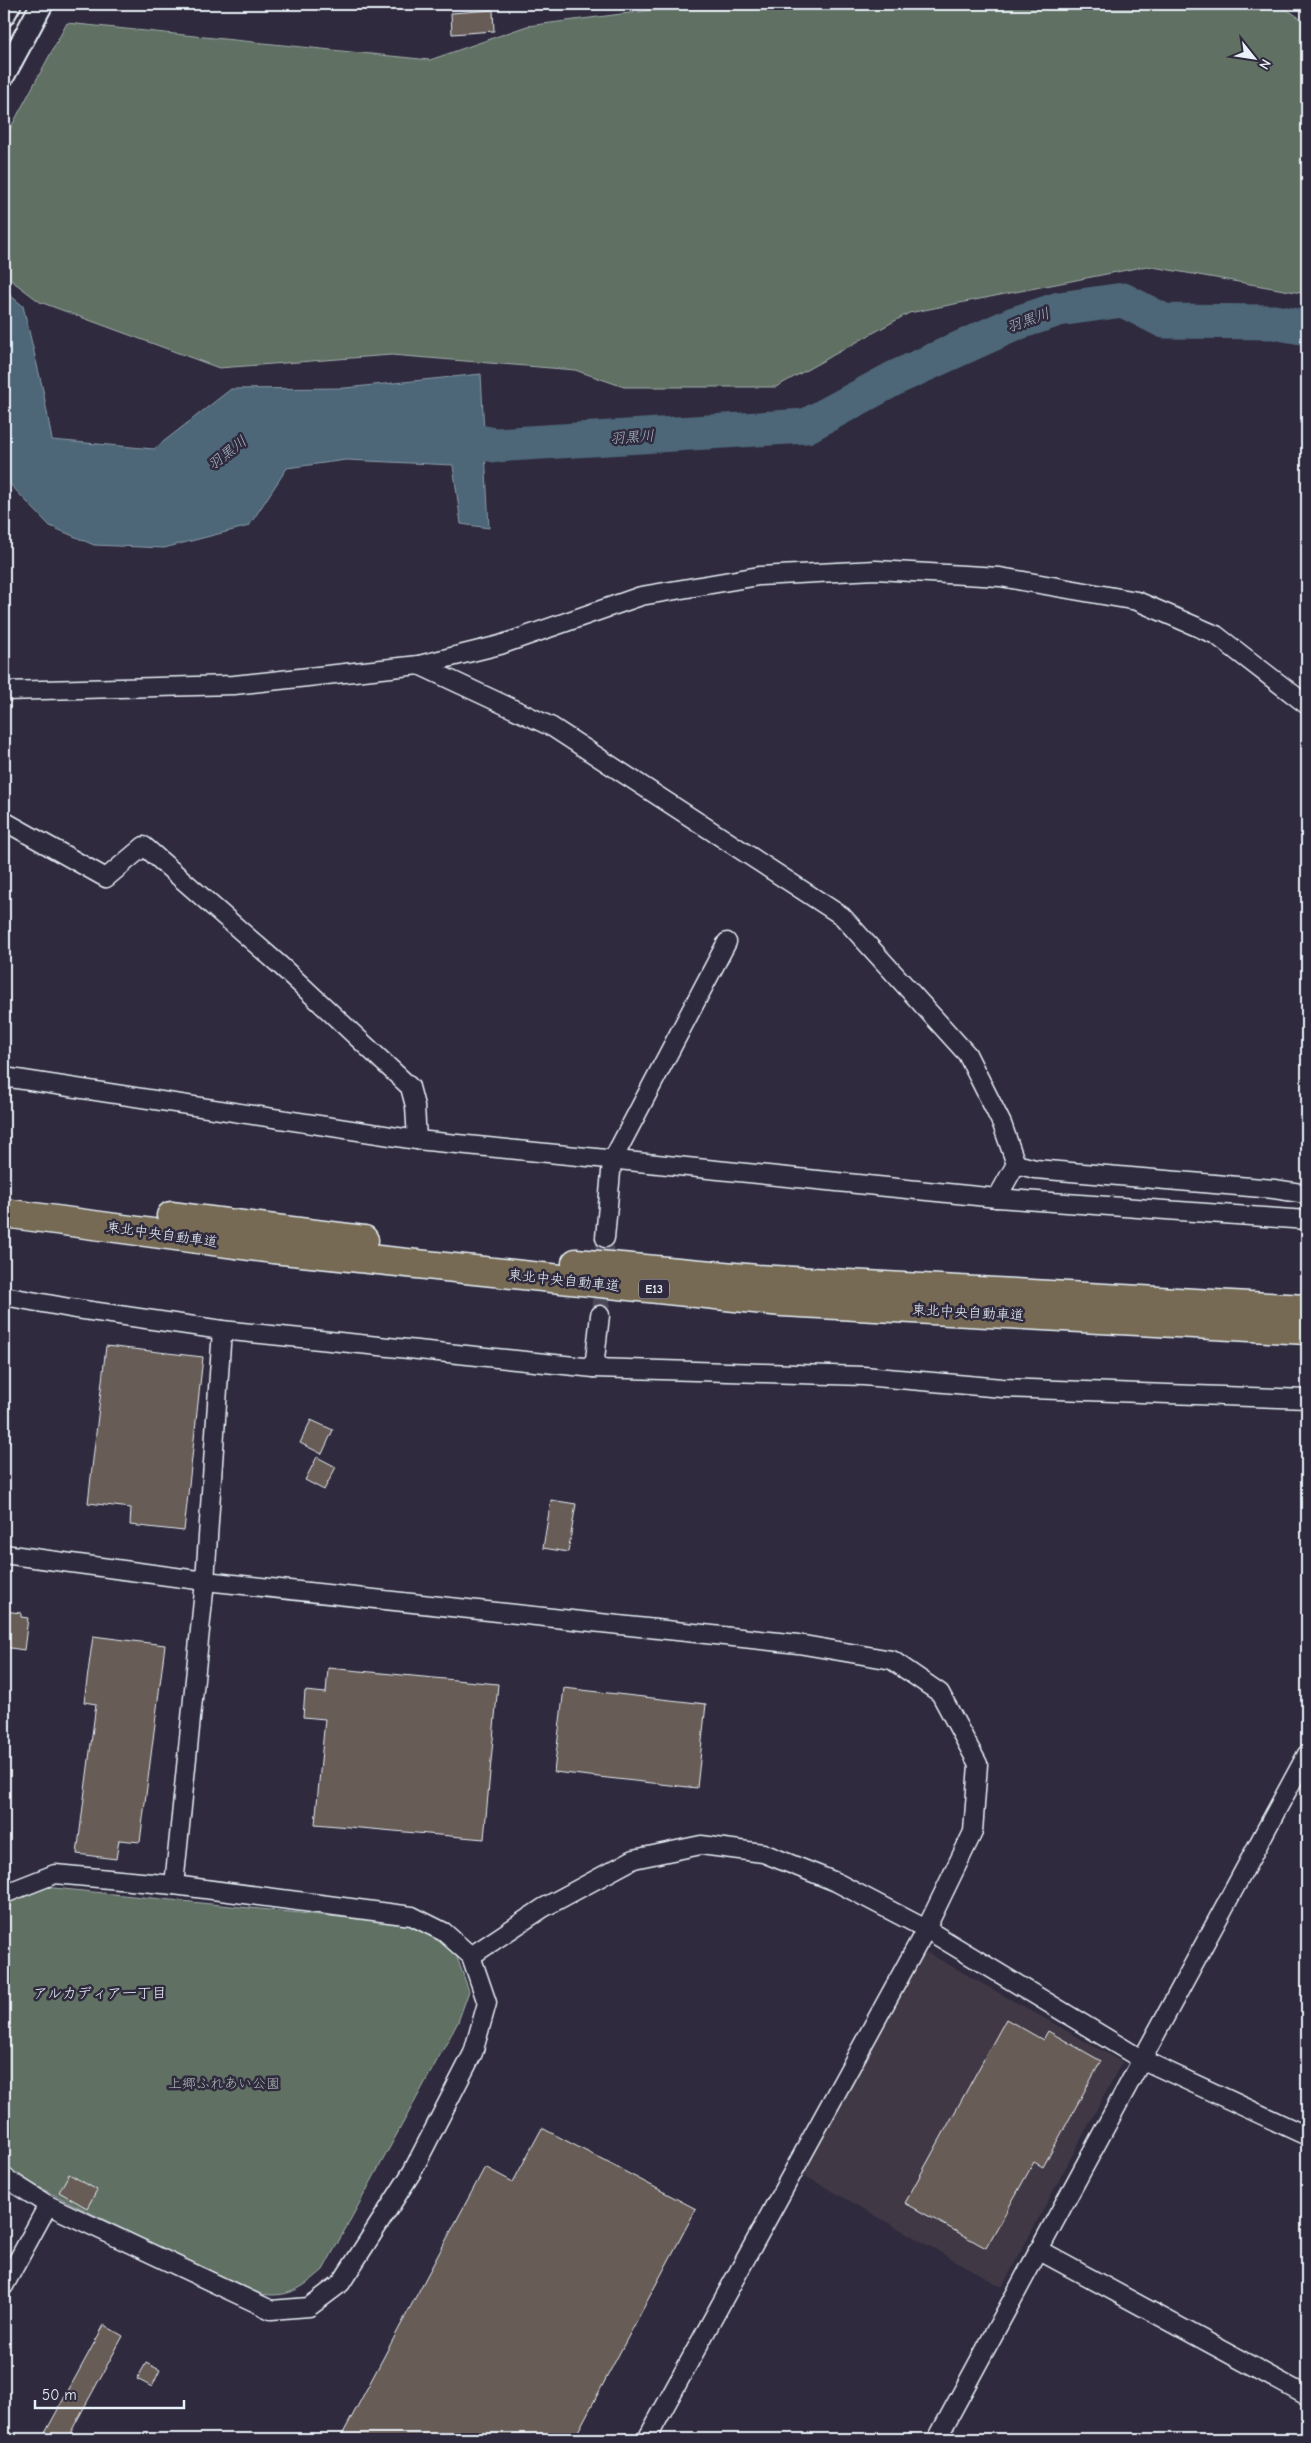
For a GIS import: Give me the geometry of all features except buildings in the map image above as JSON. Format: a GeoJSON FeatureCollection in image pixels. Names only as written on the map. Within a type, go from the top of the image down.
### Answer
{"type":"FeatureCollection","features":[{"type":"Feature","properties":{"kind":"highway","name":"東北中央自動車道"},"geometry":{"type":"LineString","coordinates":[[4,1194],[487,1254],[758,1279],[1307,1309]]}},
{"type":"Feature","properties":{"kind":"highway","name":"東北中央自動車道"},"geometry":{"type":"LineString","coordinates":[[4,1213],[273,1249],[782,1302],[1307,1330]]}},
{"type":"Feature","properties":{"kind":"street"},"geometry":{"type":"LineString","coordinates":[[4,75],[42,5]]}},
{"type":"Feature","properties":{"kind":"street"},"geometry":{"type":"LineString","coordinates":[[4,692],[234,685],[419,665],[500,645],[641,596],[759,576],[876,570],[1000,577],[1137,601],[1216,634],[1307,705]]}},
{"type":"Feature","properties":{"kind":"street"},"geometry":{"type":"LineString","coordinates":[[419,665],[552,727],[765,863],[842,916],[968,1054],[1002,1124],[1016,1164],[997,1198]]}},
{"type":"Feature","properties":{"kind":"street"},"geometry":{"type":"LineString","coordinates":[[4,821],[106,878],[144,846],[400,1076],[410,1087],[415,1106],[417,1140]]}},
{"type":"Feature","properties":{"kind":"street"},"geometry":{"type":"LineString","coordinates":[[605,1238],[612,1161],[727,942]]}},
{"type":"Feature","properties":{"kind":"street"},"geometry":{"type":"LineString","coordinates":[[4,1077],[417,1140],[997,1198],[1307,1220]]}},
{"type":"Feature","properties":{"kind":"street"},"geometry":{"type":"LineString","coordinates":[[1016,1164],[1034,1169],[1264,1188],[1307,1194]]}},
{"type":"Feature","properties":{"kind":"street"},"geometry":{"type":"LineString","coordinates":[[4,1296],[70,1308],[222,1330],[594,1368],[864,1376],[1002,1388],[1307,1399]]}},
{"type":"Feature","properties":{"kind":"street"},"geometry":{"type":"LineString","coordinates":[[594,1368],[600,1315]]}},
{"type":"Feature","properties":{"kind":"street"},"geometry":{"type":"LineString","coordinates":[[174,1885],[205,1580],[222,1330]]}},
{"type":"Feature","properties":{"kind":"street"},"geometry":{"type":"LineString","coordinates":[[4,1554],[205,1580],[798,1644],[892,1660],[940,1693],[978,1764],[973,1832],[926,1929],[647,2439]]}},
{"type":"Feature","properties":{"kind":"street"},"geometry":{"type":"LineString","coordinates":[[937,2439],[1307,1754]]}},
{"type":"Feature","properties":{"kind":"street"},"geometry":{"type":"LineString","coordinates":[[471,1956],[543,1908],[634,1859],[701,1845],[763,1853],[836,1882],[926,1929],[1141,2059],[1307,2136]]}},
{"type":"Feature","properties":{"kind":"street"},"geometry":{"type":"LineString","coordinates":[[4,1894],[55,1874],[174,1885],[412,1916],[444,1932],[471,1956],[487,2003],[473,2053],[412,2172],[341,2283],[309,2307],[271,2310],[48,2205],[4,2177]]}},
{"type":"Feature","properties":{"kind":"street"},"geometry":{"type":"LineString","coordinates":[[4,2286],[48,2205]]}},
{"type":"Feature","properties":{"kind":"street"},"geometry":{"type":"LineString","coordinates":[[1038,2250],[1307,2396]]}},
{"type":"Feature","properties":{"kind":"shaded area"},"geometry":{"type":"Polygon","coordinates":[[[928,1953],[1122,2062],[1002,2287],[800,2173],[918,1956],[928,1953]]]}},
{"type":"Feature","properties":{"kind":"green space"},"geometry":{"type":"Polygon","coordinates":[[[700,4],[1279,4],[1307,23],[1307,294],[1147,266],[909,313],[776,387],[624,387],[575,370],[391,355],[219,368],[40,302],[4,275],[4,140],[67,23],[430,60],[527,26],[700,4]]]}},
{"type":"Feature","properties":{"kind":"green space","name":"上郷ふれあい公園"},"geometry":{"type":"Polygon","coordinates":[[[44,1887],[407,1924],[435,1936],[457,1957],[469,1991],[458,2022],[323,2270],[306,2284],[298,2289],[281,2294],[272,2295],[250,2292],[4,2170],[4,1890],[44,1887]]]}},
{"type":"Feature","properties":{"kind":"water"},"geometry":{"type":"Polygon","coordinates":[[[4,290],[23,306],[43,390],[52,440],[154,449],[231,389],[345,388],[481,374],[489,528],[461,524],[453,465],[346,460],[287,468],[249,526],[164,548],[94,545],[50,526],[4,478],[4,290]]]}},
{"type":"Feature","properties":{"kind":"waterway","name":"羽黒川"},"geometry":{"type":"LineString","coordinates":[[442,421],[468,440],[495,445],[806,426],[895,378],[1014,324],[1059,309],[1123,300],[1164,321],[1274,322],[1307,328]]}},
{"type":"Feature","properties":{"kind":"tunnel"},"geometry":{"type":"LineString","coordinates":[[600,1315],[605,1238]]}},
{"type":"Feature","properties":{"kind":"district","name":"アルカディア一丁目"},"geometry":{"type":"Point","coordinates":[100,1993]}}]}
